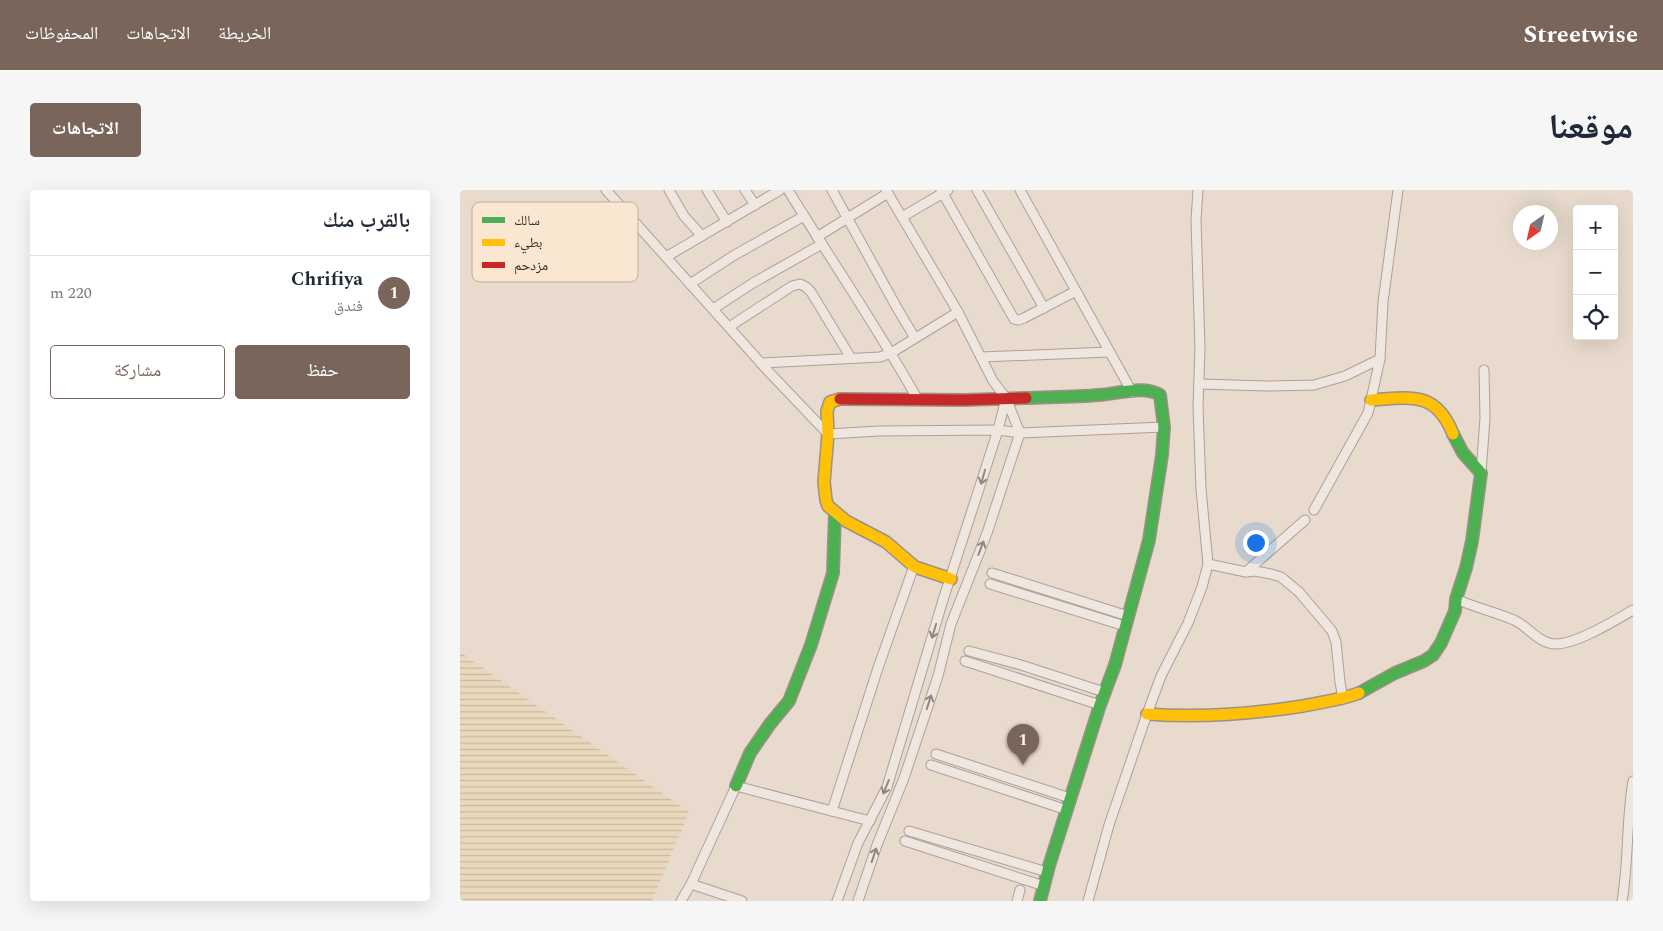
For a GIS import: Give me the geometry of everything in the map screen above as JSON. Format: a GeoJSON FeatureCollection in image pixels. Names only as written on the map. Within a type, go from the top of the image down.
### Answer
{"type":"FeatureCollection","features":[{"type":"Feature","properties":{"kind":"street"},"geometry":{"type":"LineString","coordinates":[[606,190],[617,202]]}},
{"type":"Feature","properties":{"kind":"street"},"geometry":{"type":"LineString","coordinates":[[669,190],[684,216],[702,236]]}},
{"type":"Feature","properties":{"kind":"street"},"geometry":{"type":"LineString","coordinates":[[707,190],[727,222]]}},
{"type":"Feature","properties":{"kind":"street"},"geometry":{"type":"LineString","coordinates":[[746,190],[755,205]]}},
{"type":"Feature","properties":{"kind":"street"},"geometry":{"type":"LineString","coordinates":[[666,257],[780,190]]}},
{"type":"Feature","properties":{"kind":"street"},"geometry":{"type":"LineString","coordinates":[[788,190],[891,353],[918,400]]}},
{"type":"Feature","properties":{"kind":"street"},"geometry":{"type":"LineString","coordinates":[[832,190],[915,338]]}},
{"type":"Feature","properties":{"kind":"street"},"geometry":{"type":"LineString","coordinates":[[977,190],[1044,308]]}},
{"type":"Feature","properties":{"kind":"street"},"geometry":{"type":"LineString","coordinates":[[1020,190],[1132,392]]}},
{"type":"Feature","properties":{"kind":"street"},"geometry":{"type":"LineString","coordinates":[[1088,901],[1108,824],[1147,714],[1162,676],[1188,623],[1202,587],[1208,564],[1201,489],[1198,407],[1196,220],[1198,190]]}},
{"type":"Feature","properties":{"kind":"street"},"geometry":{"type":"LineString","coordinates":[[1314,510],[1339,463],[1364,423],[1371,400],[1380,359],[1383,302],[1398,190]]}},
{"type":"Feature","properties":{"kind":"street"},"geometry":{"type":"LineString","coordinates":[[902,217],[944,191],[1014,319],[1020,320],[1076,291]]}},
{"type":"Feature","properties":{"kind":"street"},"geometry":{"type":"LineString","coordinates":[[713,309],[819,241],[848,218],[887,192],[958,312],[993,381],[1006,398],[1020,432],[987,533],[952,624],[938,676],[904,778],[877,845],[858,901]]}},
{"type":"Feature","properties":{"kind":"street"},"geometry":{"type":"LineString","coordinates":[[690,284],[734,256],[804,216]]}},
{"type":"Feature","properties":{"kind":"street"},"geometry":{"type":"LineString","coordinates":[[638,226],[761,363],[828,434]]}},
{"type":"Feature","properties":{"kind":"street"},"geometry":{"type":"LineString","coordinates":[[729,327],[792,286],[800,284],[811,292],[851,358]]}},
{"type":"Feature","properties":{"kind":"street"},"geometry":{"type":"LineString","coordinates":[[761,363],[880,357],[891,353],[958,312]]}},
{"type":"Feature","properties":{"kind":"street"},"geometry":{"type":"LineString","coordinates":[[981,357],[1109,352]]}},
{"type":"Feature","properties":{"kind":"street"},"geometry":{"type":"LineString","coordinates":[[1199,384],[1314,385],[1345,376],[1380,359]]}},
{"type":"Feature","properties":{"kind":"street"},"geometry":{"type":"LineString","coordinates":[[1147,714],[1206,716],[1276,710],[1343,699],[1360,693],[1395,673],[1424,661],[1433,655],[1441,643],[1452,617],[1472,541],[1481,473],[1485,418],[1484,370]]}},
{"type":"Feature","properties":{"kind":"street"},"geometry":{"type":"LineString","coordinates":[[951,579],[914,566],[884,542],[828,507],[825,470],[828,434],[827,415],[829,403],[832,400],[846,398],[964,400],[1132,392],[1154,392],[1160,395],[1164,428],[1162,455],[1149,540],[1115,665],[1104,692],[1066,810],[1040,901]]}},
{"type":"Feature","properties":{"kind":"street"},"geometry":{"type":"LineString","coordinates":[[837,901],[858,843],[887,787],[998,430],[1006,398]]}},
{"type":"Feature","properties":{"kind":"street"},"geometry":{"type":"LineString","coordinates":[[1371,400],[1422,400],[1432,404],[1446,419],[1460,447],[1481,473]]}},
{"type":"Feature","properties":{"kind":"street"},"geometry":{"type":"LineString","coordinates":[[828,434],[879,431],[998,430],[1020,432],[1164,428]]}},
{"type":"Feature","properties":{"kind":"street"},"geometry":{"type":"LineString","coordinates":[[681,901],[691,884],[750,753],[789,700],[811,645],[833,573],[835,513]]}},
{"type":"Feature","properties":{"kind":"street"},"geometry":{"type":"LineString","coordinates":[[1246,572],[1305,520]]}},
{"type":"Feature","properties":{"kind":"street"},"geometry":{"type":"LineString","coordinates":[[1208,564],[1281,577],[1303,596],[1332,631],[1336,642],[1343,699]]}},
{"type":"Feature","properties":{"kind":"street"},"geometry":{"type":"LineString","coordinates":[[832,811],[878,668],[914,566]]}},
{"type":"Feature","properties":{"kind":"street"},"geometry":{"type":"LineString","coordinates":[[992,574],[1053,591],[1127,621]]}},
{"type":"Feature","properties":{"kind":"street"},"geometry":{"type":"LineString","coordinates":[[990,584],[1050,602],[1127,621]]}},
{"type":"Feature","properties":{"kind":"street"},"geometry":{"type":"LineString","coordinates":[[1050,602],[1053,591]]}},
{"type":"Feature","properties":{"kind":"street"},"geometry":{"type":"LineString","coordinates":[[1456,599],[1513,620],[1523,625],[1542,640],[1550,644],[1559,645],[1587,635],[1633,610]]}},
{"type":"Feature","properties":{"kind":"street"},"geometry":{"type":"LineString","coordinates":[[969,651],[1021,665],[1104,692]]}},
{"type":"Feature","properties":{"kind":"street"},"geometry":{"type":"LineString","coordinates":[[965,661],[1100,705]]}},
{"type":"Feature","properties":{"kind":"street"},"geometry":{"type":"LineString","coordinates":[[1018,678],[1021,665]]}},
{"type":"Feature","properties":{"kind":"street"},"geometry":{"type":"LineString","coordinates":[[936,754],[1070,798]]}},
{"type":"Feature","properties":{"kind":"street"},"geometry":{"type":"LineString","coordinates":[[931,765],[1066,810]]}},
{"type":"Feature","properties":{"kind":"street"},"geometry":{"type":"LineString","coordinates":[[988,785],[992,772]]}},
{"type":"Feature","properties":{"kind":"street"},"geometry":{"type":"LineString","coordinates":[[1622,901],[1633,781]]}},
{"type":"Feature","properties":{"kind":"street"},"geometry":{"type":"LineString","coordinates":[[736,786],[870,821]]}},
{"type":"Feature","properties":{"kind":"street"},"geometry":{"type":"LineString","coordinates":[[909,831],[1047,872]]}},
{"type":"Feature","properties":{"kind":"street"},"geometry":{"type":"LineString","coordinates":[[905,841],[1044,886]]}},
{"type":"Feature","properties":{"kind":"street"},"geometry":{"type":"LineString","coordinates":[[960,859],[964,847]]}},
{"type":"Feature","properties":{"kind":"street"},"geometry":{"type":"LineString","coordinates":[[691,884],[742,901]]}},
{"type":"Feature","properties":{"kind":"street"},"geometry":{"type":"LineString","coordinates":[[1017,901],[1020,890]]}},
{"type":"Feature","properties":{"kind":"shaded area"},"geometry":{"type":"Polygon","coordinates":[[[460,652],[689,812],[652,901],[460,901],[460,652]]]}},
{"type":"Feature","properties":{"kind":"traffic: fast"},"geometry":{"type":"LineString","coordinates":[[1026,398],[1090,396],[1138,390],[1154,392],[1160,395],[1164,427],[1162,455],[1149,540],[1115,665],[1100,705],[1049,866],[1040,901]]}},
{"type":"Feature","properties":{"kind":"traffic: fast"},"geometry":{"type":"LineString","coordinates":[[1359,693],[1433,655],[1441,643],[1455,611],[1456,599],[1472,541],[1481,473],[1463,453],[1453,434]]}},
{"type":"Feature","properties":{"kind":"traffic: fast"},"geometry":{"type":"LineString","coordinates":[[736,786],[750,753],[789,701],[811,645],[833,573],[835,513]]}},
{"type":"Feature","properties":{"kind":"traffic: slow"},"geometry":{"type":"LineString","coordinates":[[1371,400],[1398,398],[1421,400],[1439,410],[1453,434]]}},
{"type":"Feature","properties":{"kind":"traffic: slow"},"geometry":{"type":"LineString","coordinates":[[840,399],[830,402],[827,411],[828,434],[824,482],[828,506],[846,521],[886,542],[915,567],[951,579]]}},
{"type":"Feature","properties":{"kind":"traffic: slow"},"geometry":{"type":"LineString","coordinates":[[1147,714],[1206,715],[1264,711],[1331,701],[1359,693]]}},
{"type":"Feature","properties":{"kind":"traffic: jam"},"geometry":{"type":"LineString","coordinates":[[840,399],[964,400],[1026,398]]}},
{"type":"Feature","properties":{"kind":"place","name":"Chrifiya"},"geometry":{"type":"Point","coordinates":[1023,765]}}]}
